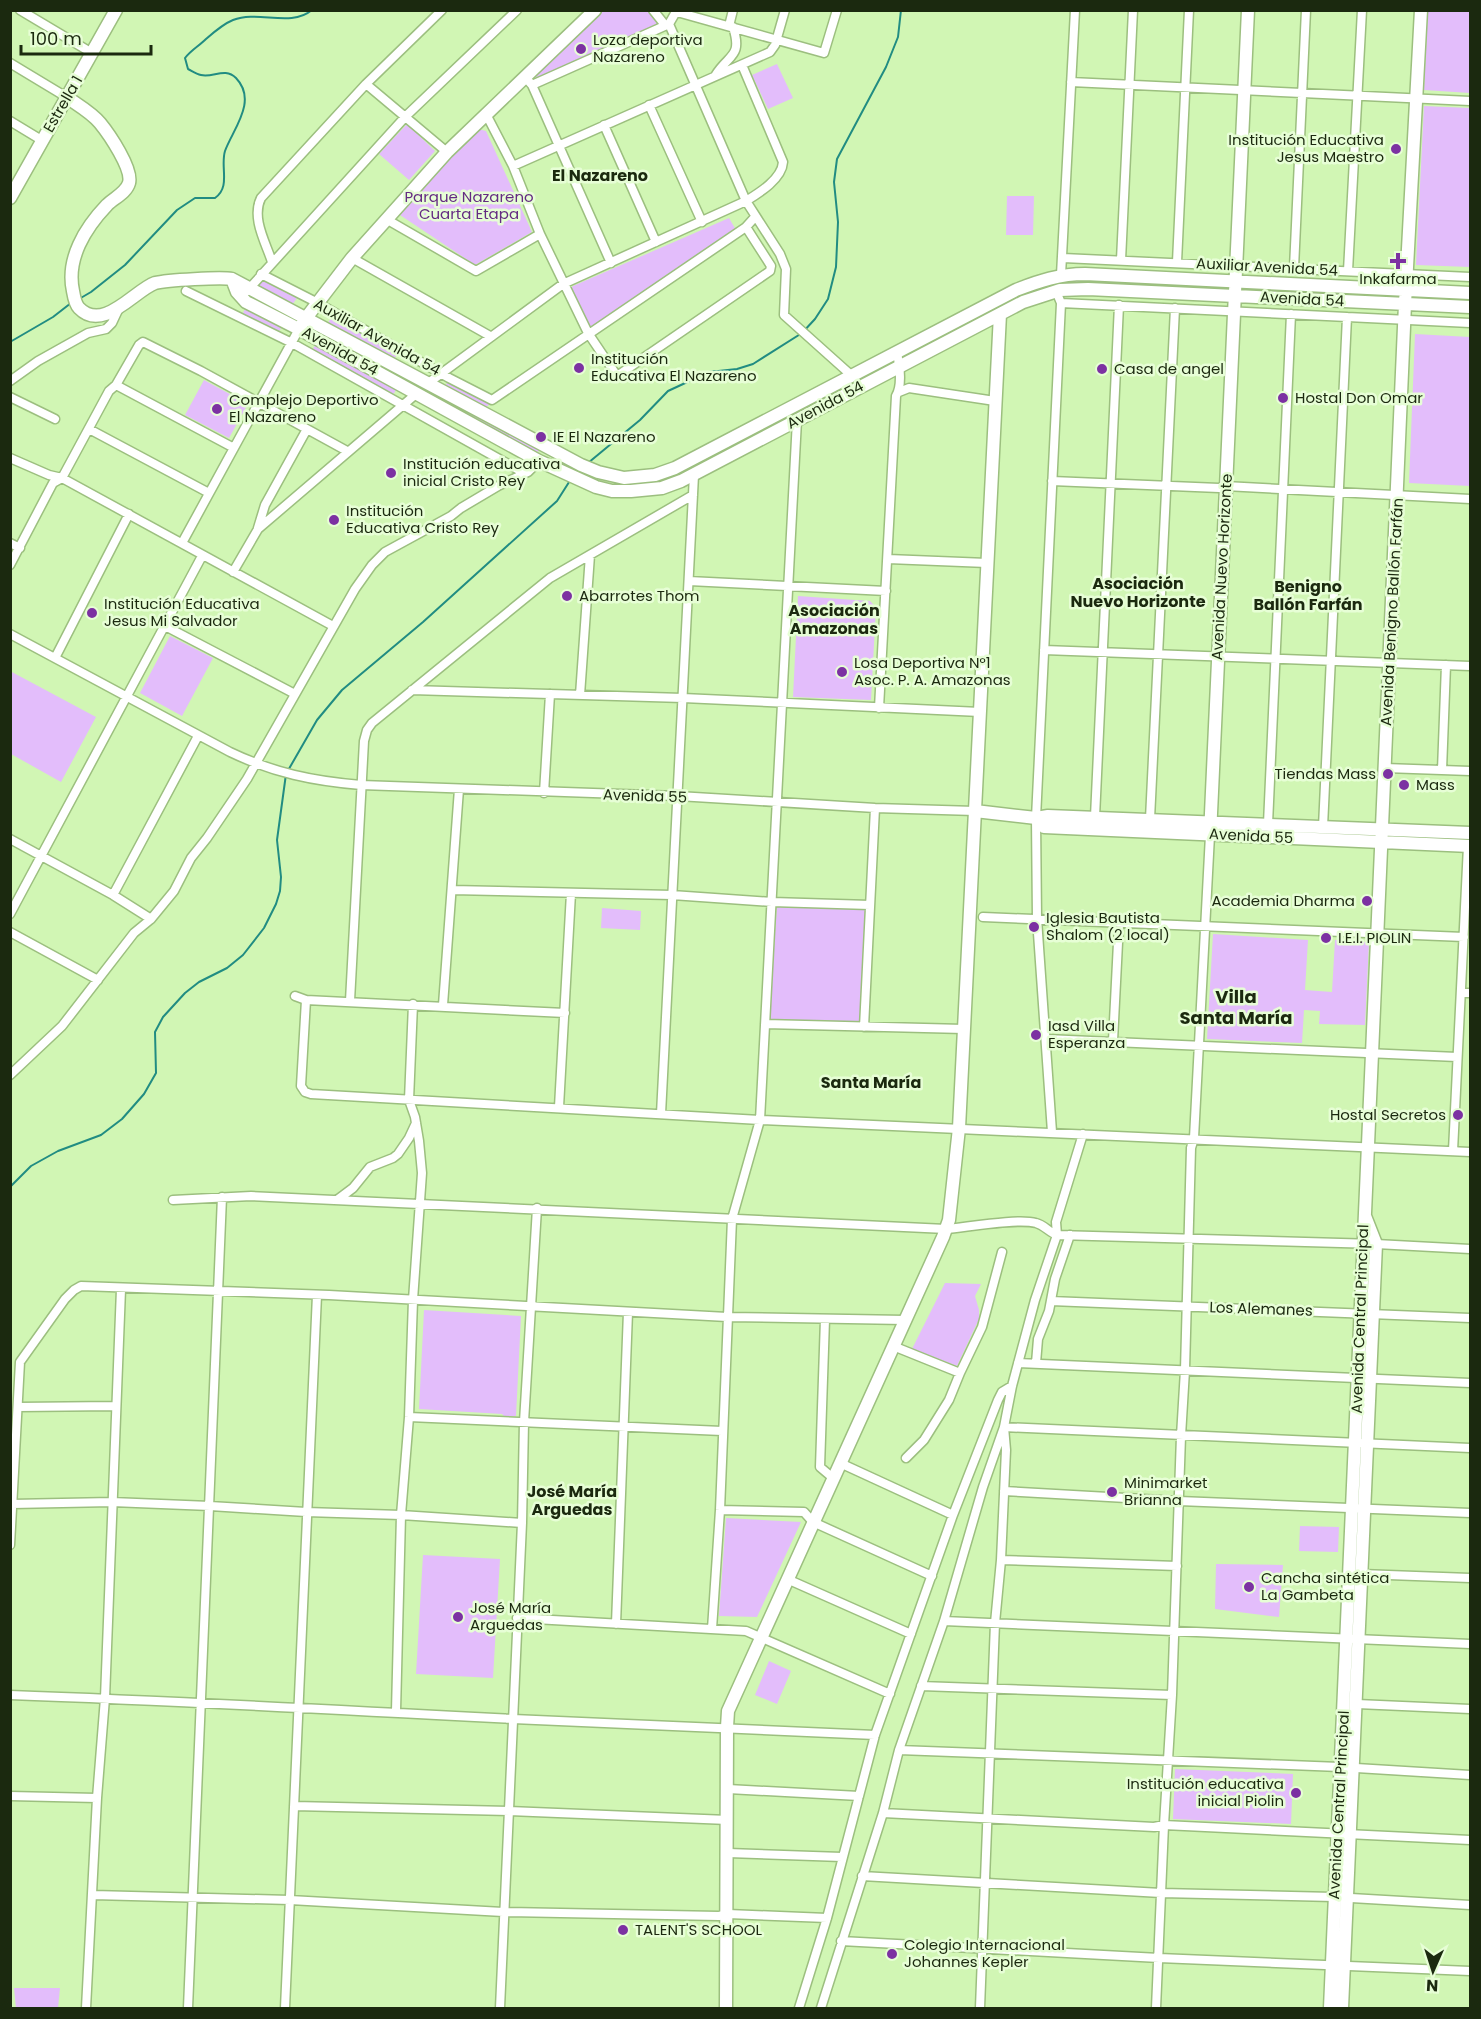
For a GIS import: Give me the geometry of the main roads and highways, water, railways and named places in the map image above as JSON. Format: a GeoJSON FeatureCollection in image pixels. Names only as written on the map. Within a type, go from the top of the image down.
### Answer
{"type":"FeatureCollection","features":[{"type":"Feature","properties":{"kind":"waterway"},"geometry":{"type":"LineString","coordinates":[[79,299],[125,265],[177,210],[195,198],[215,198],[223,188],[225,151],[242,115],[245,96],[242,87],[232,75],[228,73],[199,75],[188,69],[185,58],[215,31],[233,20],[243,17],[294,18],[312,10]]}},
{"type":"Feature","properties":{"kind":"waterway"},"geometry":{"type":"LineString","coordinates":[[588,463],[640,420],[668,391],[709,372],[737,369],[753,364],[802,333],[815,319],[828,299],[836,267],[838,222],[834,182],[837,159],[886,67],[898,37],[901,10]]}},
{"type":"Feature","properties":{"kind":"waterway"},"geometry":{"type":"LineString","coordinates":[[10,342],[53,317],[71,303]]}},
{"type":"Feature","properties":{"kind":"waterway"},"geometry":{"type":"LineString","coordinates":[[10,1187],[31,1166],[58,1151],[101,1135],[122,1119],[144,1094],[156,1073],[155,1032],[163,1017],[185,993],[199,982],[227,968],[243,955],[264,928],[280,891],[281,877],[277,840],[286,774],[317,720],[342,690],[423,622],[557,501],[571,479]]}},
{"type":"Feature","properties":{"kind":"place","name":"Loza deportiva Nazareno"},"geometry":{"type":"Point","coordinates":[581,49]}},
{"type":"Feature","properties":{"kind":"place","name":"Institución Educativa Jesus Maestro"},"geometry":{"type":"Point","coordinates":[1396,149]}},
{"type":"Feature","properties":{"kind":"place","name":"Inkafarma"},"geometry":{"type":"Point","coordinates":[1398,261]}},
{"type":"Feature","properties":{"kind":"place","name":"Institución Educativa El Nazareno"},"geometry":{"type":"Point","coordinates":[579,368]}},
{"type":"Feature","properties":{"kind":"place","name":"Casa de angel"},"geometry":{"type":"Point","coordinates":[1102,369]}},
{"type":"Feature","properties":{"kind":"place","name":"Hostal Don Omar"},"geometry":{"type":"Point","coordinates":[1283,398]}},
{"type":"Feature","properties":{"kind":"place","name":"Complejo Deportivo El Nazareno"},"geometry":{"type":"Point","coordinates":[217,409]}},
{"type":"Feature","properties":{"kind":"place","name":"IE El Nazareno"},"geometry":{"type":"Point","coordinates":[541,437]}},
{"type":"Feature","properties":{"kind":"place","name":"Institución educativa inicial Cristo Rey"},"geometry":{"type":"Point","coordinates":[391,473]}},
{"type":"Feature","properties":{"kind":"place","name":"Institución Educativa Cristo Rey"},"geometry":{"type":"Point","coordinates":[334,520]}},
{"type":"Feature","properties":{"kind":"place","name":"Abarrotes Thom"},"geometry":{"type":"Point","coordinates":[567,596]}},
{"type":"Feature","properties":{"kind":"place","name":"Institución Educativa Jesus Mi Salvador"},"geometry":{"type":"Point","coordinates":[92,613]}},
{"type":"Feature","properties":{"kind":"place","name":"Losa Deportiva N°1 Asoc. P. A. Amazonas"},"geometry":{"type":"Point","coordinates":[842,672]}},
{"type":"Feature","properties":{"kind":"place","name":"Tiendas Mass"},"geometry":{"type":"Point","coordinates":[1388,774]}},
{"type":"Feature","properties":{"kind":"place","name":"Mass"},"geometry":{"type":"Point","coordinates":[1404,785]}},
{"type":"Feature","properties":{"kind":"place","name":"Academia Dharma"},"geometry":{"type":"Point","coordinates":[1367,901]}},
{"type":"Feature","properties":{"kind":"place","name":"Iglesia Bautista Shalom (2 local)"},"geometry":{"type":"Point","coordinates":[1034,927]}},
{"type":"Feature","properties":{"kind":"place","name":"I.E.I. PIOLIN"},"geometry":{"type":"Point","coordinates":[1326,938]}},
{"type":"Feature","properties":{"kind":"place","name":"Iasd Villa Esperanza"},"geometry":{"type":"Point","coordinates":[1036,1035]}},
{"type":"Feature","properties":{"kind":"place","name":"Hostal Secretos"},"geometry":{"type":"Point","coordinates":[1458,1115]}},
{"type":"Feature","properties":{"kind":"place","name":"Minimarket Brianna"},"geometry":{"type":"Point","coordinates":[1112,1492]}},
{"type":"Feature","properties":{"kind":"place","name":"Cancha sintética La Gambeta"},"geometry":{"type":"Point","coordinates":[1249,1587]}},
{"type":"Feature","properties":{"kind":"place","name":"José María Arguedas"},"geometry":{"type":"Point","coordinates":[458,1617]}},
{"type":"Feature","properties":{"kind":"place","name":"Institución educativa inicial Piolin"},"geometry":{"type":"Point","coordinates":[1296,1793]}},
{"type":"Feature","properties":{"kind":"place","name":"TALENT'S SCHOOL"},"geometry":{"type":"Point","coordinates":[623,1930]}},
{"type":"Feature","properties":{"kind":"place","name":"Colegio Internacional Johannes Kepler"},"geometry":{"type":"Point","coordinates":[892,1954]}},
{"type":"Feature","properties":{"kind":"district","name":"El Nazareno"},"geometry":{"type":"Point","coordinates":[600,175]}},
{"type":"Feature","properties":{"kind":"district","name":"Asociación Nuevo Horizonte"},"geometry":{"type":"Point","coordinates":[1138,592]}},
{"type":"Feature","properties":{"kind":"district","name":"Benigno Ballón Farfán"},"geometry":{"type":"Point","coordinates":[1308,595]}},
{"type":"Feature","properties":{"kind":"district","name":"Asociación Amazonas"},"geometry":{"type":"Point","coordinates":[834,619]}},
{"type":"Feature","properties":{"kind":"district","name":"Villa Santa María"},"geometry":{"type":"Point","coordinates":[1236,1007]}},
{"type":"Feature","properties":{"kind":"district","name":"Santa María"},"geometry":{"type":"Point","coordinates":[871,1082]}},
{"type":"Feature","properties":{"kind":"district","name":"José María Arguedas"},"geometry":{"type":"Point","coordinates":[572,1500]}},
{"type":"Feature","properties":{"kind":"park label","name":"Parque Nazareno Cuarta Etapa"},"geometry":{"type":"Point","coordinates":[469,206]}}]}
